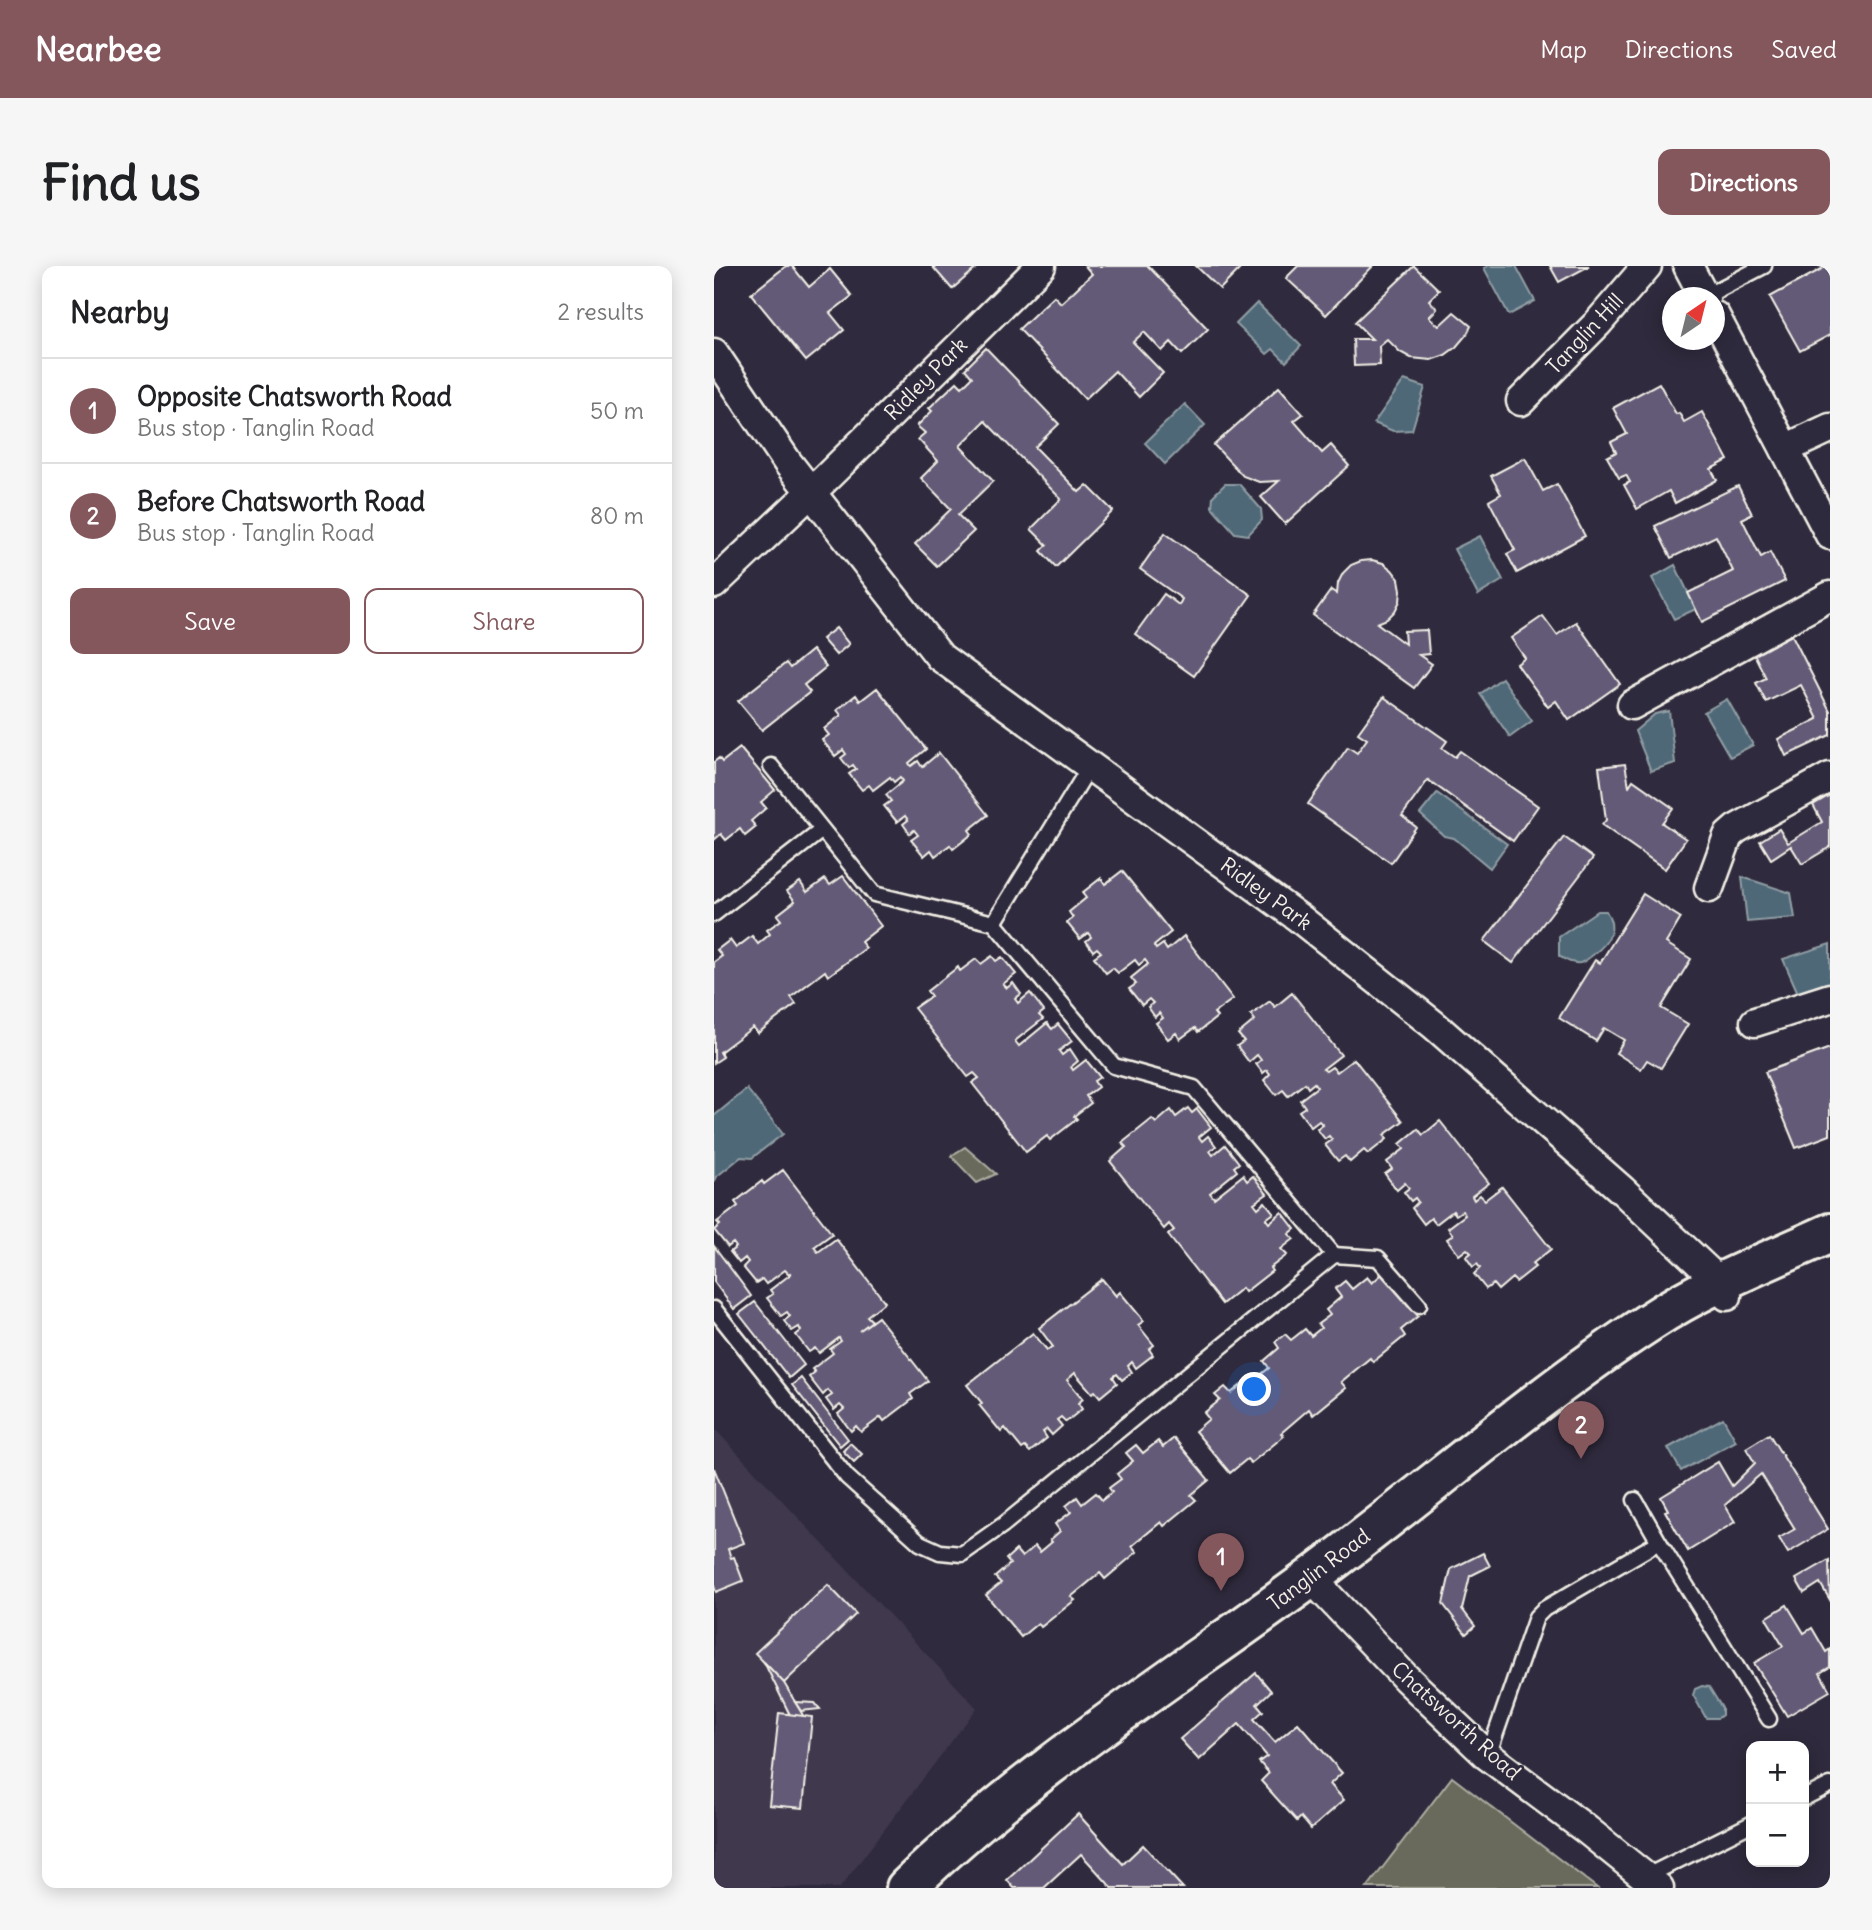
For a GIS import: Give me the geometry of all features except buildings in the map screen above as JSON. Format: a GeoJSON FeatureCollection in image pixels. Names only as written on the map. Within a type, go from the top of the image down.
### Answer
{"type":"FeatureCollection","features":[{"type":"Feature","properties":{"kind":"main road","name":"Tanglin Road"},"geometry":{"type":"LineString","coordinates":[[931,1888],[979,1843],[1318,1585],[1497,1431],[1651,1321],[1830,1233]]}},
{"type":"Feature","properties":{"kind":"main road","name":"Tanglin Road"},"geometry":{"type":"LineString","coordinates":[[906,1888],[966,1833],[1046,1768],[1318,1585]]}},
{"type":"Feature","properties":{"kind":"street","name":"Ridley Park"},"geometry":{"type":"LineString","coordinates":[[714,584],[1041,266]]}},
{"type":"Feature","properties":{"kind":"street","name":"Tanglin Hill"},"geometry":{"type":"LineString","coordinates":[[1521,401],[1597,324],[1647,266]]}},
{"type":"Feature","properties":{"kind":"street"},"geometry":{"type":"LineString","coordinates":[[1688,266],[1700,287]]}},
{"type":"Feature","properties":{"kind":"street"},"geometry":{"type":"LineString","coordinates":[[1725,337],[1830,535]]}},
{"type":"Feature","properties":{"kind":"street","name":"Ridley Park"},"geometry":{"type":"LineString","coordinates":[[714,353],[788,463],[940,657],[1299,918],[1434,1025],[1730,1284]]}},
{"type":"Feature","properties":{"kind":"street"},"geometry":{"type":"LineString","coordinates":[[1785,449],[1830,428]]}},
{"type":"Feature","properties":{"kind":"street"},"geometry":{"type":"LineString","coordinates":[[1632,705],[1830,596]]}},
{"type":"Feature","properties":{"kind":"street"},"geometry":{"type":"LineString","coordinates":[[1709,888],[1728,836],[1830,777]]}},
{"type":"Feature","properties":{"kind":"street"},"geometry":{"type":"LineString","coordinates":[[1755,1022],[1830,999]]}},
{"type":"Feature","properties":{"kind":"street","name":"Chatsworth Road"},"geometry":{"type":"LineString","coordinates":[[1318,1585],[1406,1678],[1488,1756],[1652,1882]]}},
{"type":"Feature","properties":{"kind":"lane"},"geometry":{"type":"LineString","coordinates":[[1724,287],[1763,266]]}},
{"type":"Feature","properties":{"kind":"lane"},"geometry":{"type":"LineString","coordinates":[[771,766],[874,894],[994,923],[1114,1066],[1194,1088],[1334,1255]]}},
{"type":"Feature","properties":{"kind":"lane"},"geometry":{"type":"LineString","coordinates":[[994,923],[1090,766]]}},
{"type":"Feature","properties":{"kind":"lane"},"geometry":{"type":"LineString","coordinates":[[714,914],[822,830]]}},
{"type":"Feature","properties":{"kind":"lane"},"geometry":{"type":"LineString","coordinates":[[714,1309],[847,1477],[920,1543],[940,1552],[962,1553],[1003,1525],[1334,1255],[1378,1258],[1419,1305]]}},
{"type":"Feature","properties":{"kind":"lane"},"geometry":{"type":"LineString","coordinates":[[1635,1500],[1658,1542],[1769,1719]]}},
{"type":"Feature","properties":{"kind":"lane"},"geometry":{"type":"LineString","coordinates":[[1488,1756],[1536,1617],[1544,1609],[1658,1542]]}},
{"type":"Feature","properties":{"kind":"lane"},"geometry":{"type":"LineString","coordinates":[[1809,1796],[1830,1785]]}},
{"type":"Feature","properties":{"kind":"lane","name":"Chatsworth Road"},"geometry":{"type":"LineString","coordinates":[[1652,1882],[1746,1827]]}},
{"type":"Feature","properties":{"kind":"shaded area"},"geometry":{"type":"Polygon","coordinates":[[[714,1428],[977,1708],[840,1888],[714,1888],[714,1428]]]}},
{"type":"Feature","properties":{"kind":"green space"},"geometry":{"type":"Polygon","coordinates":[[[965,1147],[996,1174],[977,1183],[951,1156],[965,1147]]]}},
{"type":"Feature","properties":{"kind":"green space"},"geometry":{"type":"Polygon","coordinates":[[[1452,1777],[1597,1888],[1367,1888],[1452,1777]]]}},
{"type":"Feature","properties":{"kind":"water"},"geometry":{"type":"Polygon","coordinates":[[[1516,266],[1535,301],[1509,315],[1484,268],[1516,266]]]}},
{"type":"Feature","properties":{"kind":"water"},"geometry":{"type":"Polygon","coordinates":[[[1257,303],[1301,346],[1286,362],[1273,349],[1267,354],[1236,324],[1257,303]]]}},
{"type":"Feature","properties":{"kind":"water"},"geometry":{"type":"Polygon","coordinates":[[[1404,380],[1425,387],[1412,430],[1393,431],[1374,423],[1404,380]]]}},
{"type":"Feature","properties":{"kind":"water"},"geometry":{"type":"Polygon","coordinates":[[[1185,404],[1205,425],[1165,464],[1145,443],[1185,404]]]}},
{"type":"Feature","properties":{"kind":"water"},"geometry":{"type":"Polygon","coordinates":[[[1225,484],[1239,484],[1261,509],[1262,520],[1248,535],[1235,533],[1212,507],[1213,496],[1225,484]]]}},
{"type":"Feature","properties":{"kind":"water"},"geometry":{"type":"Polygon","coordinates":[[[1480,536],[1503,580],[1478,595],[1454,549],[1480,536]]]}},
{"type":"Feature","properties":{"kind":"water"},"geometry":{"type":"Polygon","coordinates":[[[1675,565],[1696,609],[1674,619],[1652,578],[1675,565]]]}},
{"type":"Feature","properties":{"kind":"water"},"geometry":{"type":"Polygon","coordinates":[[[1502,678],[1532,721],[1510,737],[1480,694],[1502,678]]]}},
{"type":"Feature","properties":{"kind":"water"},"geometry":{"type":"Polygon","coordinates":[[[1727,699],[1753,745],[1730,757],[1704,712],[1727,699]]]}},
{"type":"Feature","properties":{"kind":"water"},"geometry":{"type":"Polygon","coordinates":[[[1669,711],[1675,763],[1651,771],[1635,731],[1655,714],[1669,711]]]}},
{"type":"Feature","properties":{"kind":"water"},"geometry":{"type":"Polygon","coordinates":[[[1437,793],[1507,844],[1490,868],[1454,838],[1444,836],[1420,814],[1437,793]]]}},
{"type":"Feature","properties":{"kind":"water"},"geometry":{"type":"Polygon","coordinates":[[[1742,877],[1791,893],[1795,918],[1747,922],[1742,877]]]}},
{"type":"Feature","properties":{"kind":"water"},"geometry":{"type":"Polygon","coordinates":[[[1597,911],[1606,911],[1610,918],[1610,935],[1604,945],[1580,963],[1559,956],[1559,937],[1597,911]]]}},
{"type":"Feature","properties":{"kind":"water"},"geometry":{"type":"Polygon","coordinates":[[[1830,944],[1830,990],[1801,1000],[1783,959],[1830,944]]]}},
{"type":"Feature","properties":{"kind":"water"},"geometry":{"type":"Polygon","coordinates":[[[747,1089],[783,1134],[752,1158],[741,1157],[716,1177],[714,1183],[714,1116],[747,1089]]]}},
{"type":"Feature","properties":{"kind":"water"},"geometry":{"type":"Polygon","coordinates":[[[1723,1418],[1736,1441],[1681,1471],[1668,1448],[1723,1418]]]}},
{"type":"Feature","properties":{"kind":"water"},"geometry":{"type":"Polygon","coordinates":[[[1709,1687],[1722,1708],[1722,1715],[1718,1718],[1706,1718],[1693,1695],[1695,1689],[1709,1687]]]}},
{"type":"Feature","properties":{"kind":"place","name":"Before Chatsworth Road"},"geometry":{"type":"Point","coordinates":[1581,1459]}},
{"type":"Feature","properties":{"kind":"place","name":"Opposite Chatsworth Road"},"geometry":{"type":"Point","coordinates":[1221,1591]}}]}
